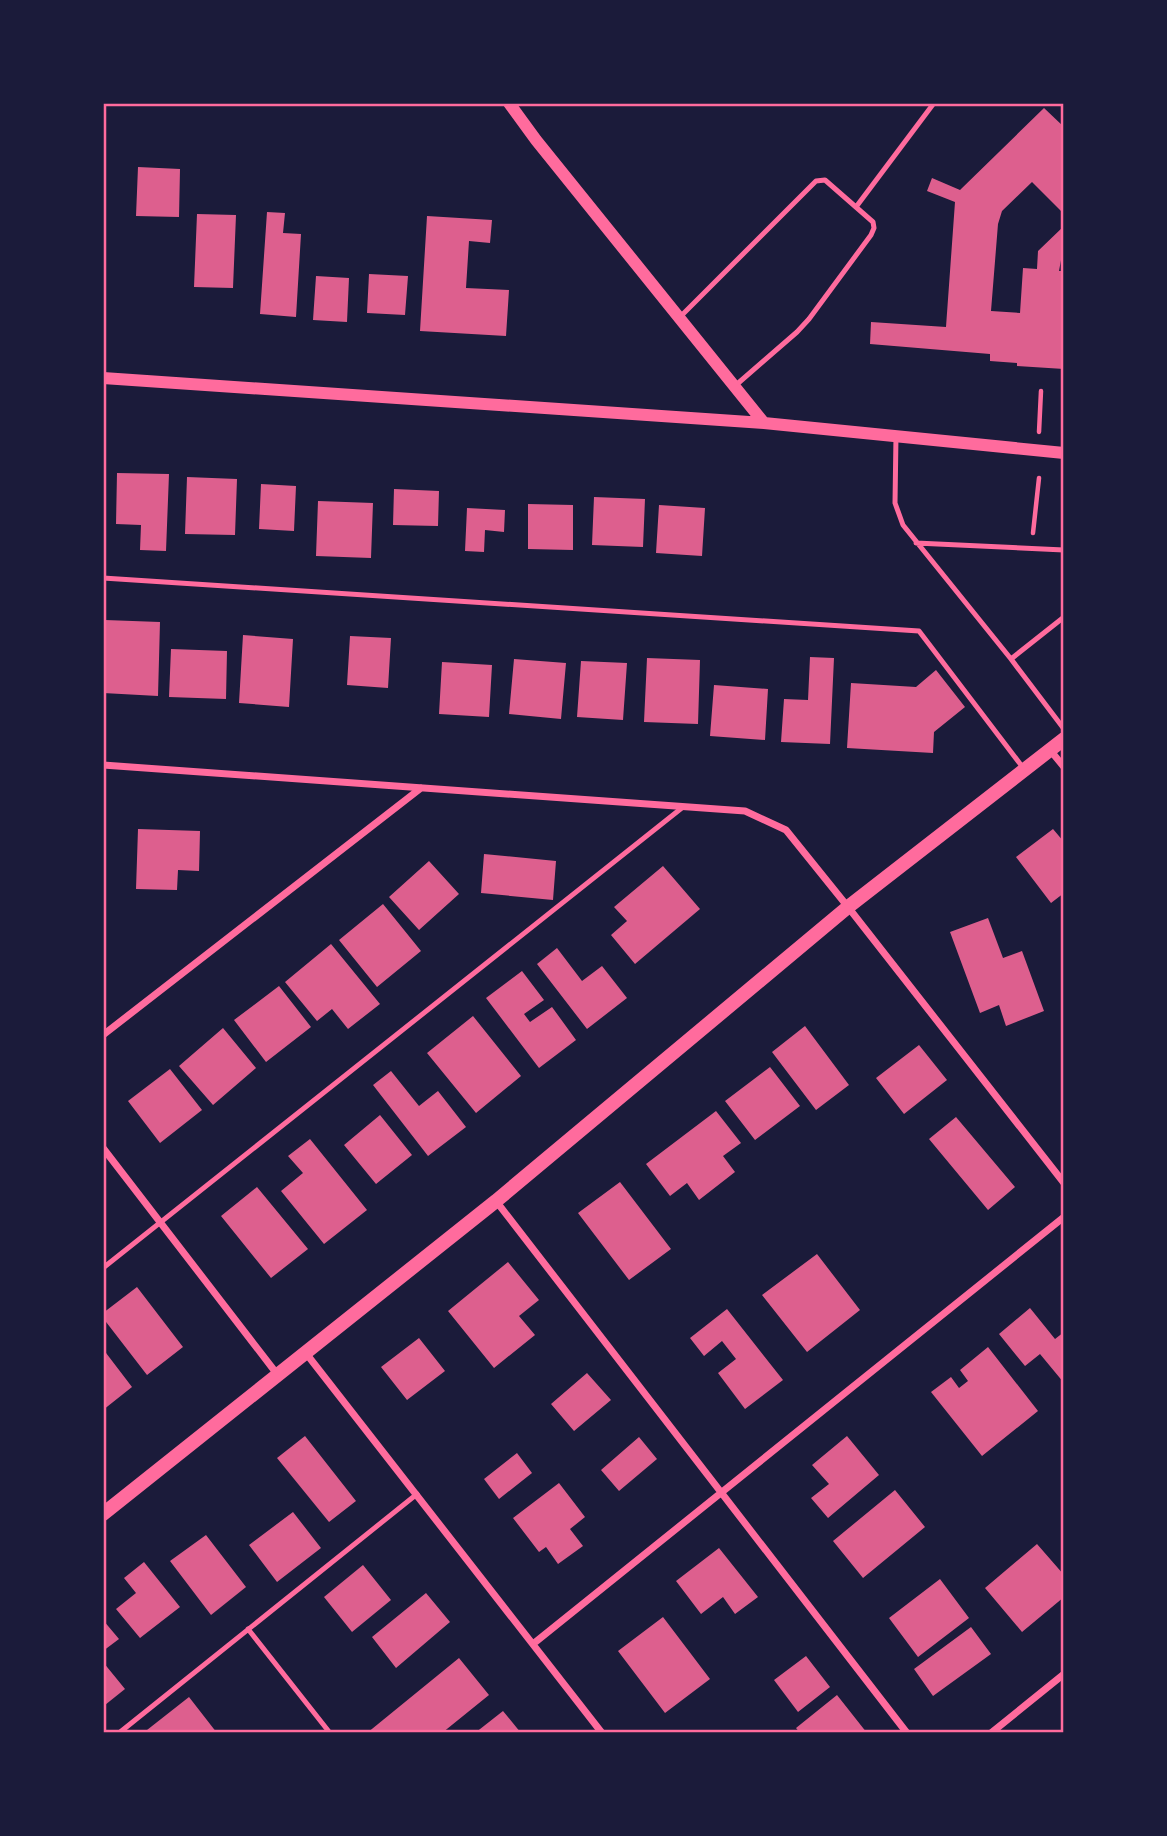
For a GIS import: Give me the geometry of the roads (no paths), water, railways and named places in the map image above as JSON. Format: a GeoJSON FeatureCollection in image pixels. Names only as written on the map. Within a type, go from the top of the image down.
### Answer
{"type":"FeatureCollection","features":[{"type":"Feature","properties":{"kind":"main road"},"geometry":{"type":"LineString","coordinates":[[103,1514],[496,1201],[848,907],[1064,739]]}},
{"type":"Feature","properties":{"kind":"street"},"geometry":{"type":"LineString","coordinates":[[509,103],[764,422]]}},
{"type":"Feature","properties":{"kind":"street"},"geometry":{"type":"LineString","coordinates":[[103,378],[764,422],[1064,453]]}},
{"type":"Feature","properties":{"kind":"street"},"geometry":{"type":"LineString","coordinates":[[1050,750],[1064,766]]}},
{"type":"Feature","properties":{"kind":"street"},"geometry":{"type":"LineString","coordinates":[[103,765],[745,811],[786,830],[1064,1183]]}},
{"type":"Feature","properties":{"kind":"street"},"geometry":{"type":"LineString","coordinates":[[103,1035],[422,788]]}},
{"type":"Feature","properties":{"kind":"street"},"geometry":{"type":"LineString","coordinates":[[103,1148],[277,1374]]}},
{"type":"Feature","properties":{"kind":"street"},"geometry":{"type":"LineString","coordinates":[[496,1201],[907,1733]]}},
{"type":"Feature","properties":{"kind":"street"},"geometry":{"type":"LineString","coordinates":[[533,1644],[1064,1217]]}},
{"type":"Feature","properties":{"kind":"street"},"geometry":{"type":"LineString","coordinates":[[305,1352],[602,1733]]}},
{"type":"Feature","properties":{"kind":"street"},"geometry":{"type":"LineString","coordinates":[[991,1733],[1064,1674]]}},
{"type":"Feature","properties":{"kind":"lane"},"geometry":{"type":"LineString","coordinates":[[856,207],[934,103]]}},
{"type":"Feature","properties":{"kind":"lane"},"geometry":{"type":"LineString","coordinates":[[680,317],[816,181],[825,180],[873,222],[874,228],[809,319],[734,387]]}},
{"type":"Feature","properties":{"kind":"lane"},"geometry":{"type":"LineString","coordinates":[[896,436],[895,503],[903,525],[1064,729]]}},
{"type":"Feature","properties":{"kind":"lane"},"geometry":{"type":"LineString","coordinates":[[916,543],[1064,550]]}},
{"type":"Feature","properties":{"kind":"lane"},"geometry":{"type":"LineString","coordinates":[[103,578],[919,631],[1025,770]]}},
{"type":"Feature","properties":{"kind":"lane"},"geometry":{"type":"LineString","coordinates":[[1011,659],[1064,617]]}},
{"type":"Feature","properties":{"kind":"lane"},"geometry":{"type":"LineString","coordinates":[[103,1268],[683,807]]}},
{"type":"Feature","properties":{"kind":"lane"},"geometry":{"type":"LineString","coordinates":[[119,1733],[417,1494]]}},
{"type":"Feature","properties":{"kind":"lane"},"geometry":{"type":"LineString","coordinates":[[248,1629],[330,1733]]}}]}
